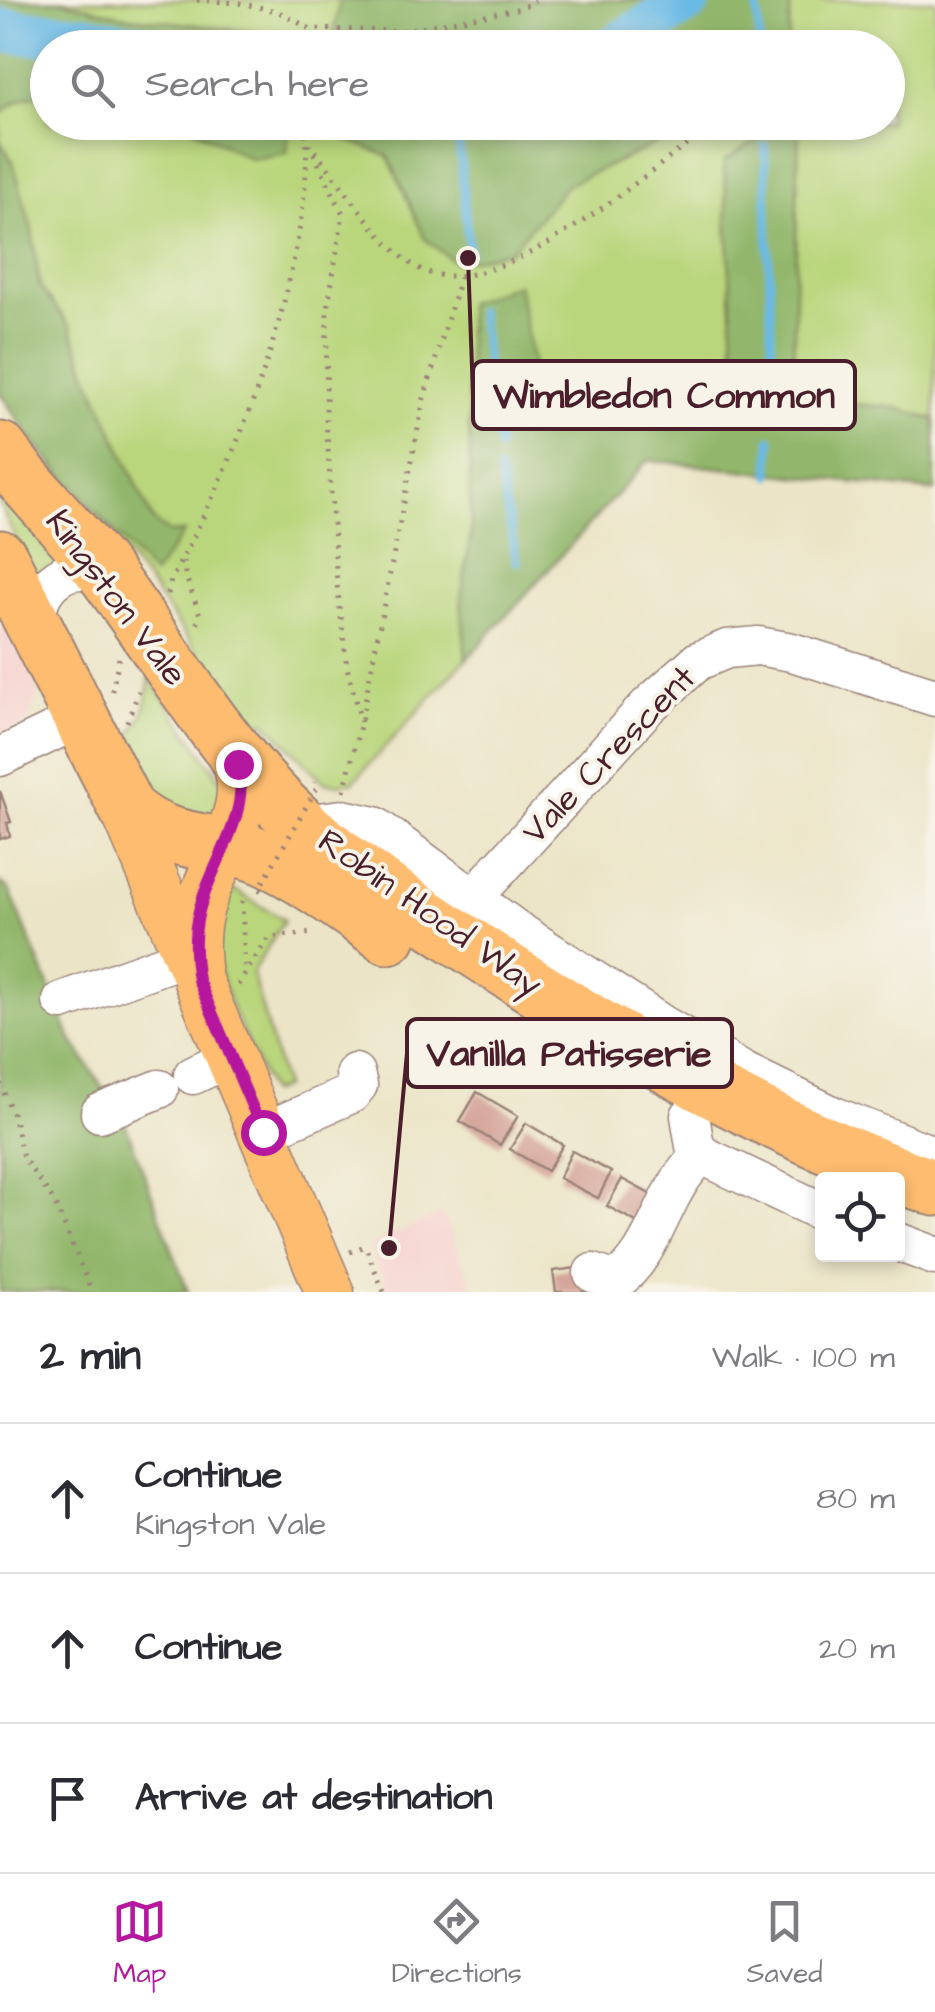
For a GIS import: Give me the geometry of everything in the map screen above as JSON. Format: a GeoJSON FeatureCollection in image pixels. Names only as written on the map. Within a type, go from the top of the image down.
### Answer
{"type":"FeatureCollection","features":[{"type":"Feature","properties":{"kind":"highway","name":"Kingston Vale"},"geometry":{"type":"LineString","coordinates":[[0,450],[107,576],[230,749]]}},
{"type":"Feature","properties":{"kind":"highway","name":"Kingston Vale"},"geometry":{"type":"LineString","coordinates":[[0,558],[40,638],[104,715],[118,797],[136,818],[162,834],[233,866]]}},
{"type":"Feature","properties":{"kind":"highway","name":"Robin Hood Way"},"geometry":{"type":"LineString","coordinates":[[230,749],[320,800],[352,865],[454,935],[658,1060],[796,1130],[935,1188]]}},
{"type":"Feature","properties":{"kind":"highway","name":"Robin Hood Way"},"geometry":{"type":"LineString","coordinates":[[233,866],[251,852],[285,869],[696,1135],[815,1176]]}},
{"type":"Feature","properties":{"kind":"highway"},"geometry":{"type":"LineString","coordinates":[[905,1210],[935,1221]]}},
{"type":"Feature","properties":{"kind":"main road"},"geometry":{"type":"LineString","coordinates":[[230,749],[238,764],[241,791],[233,866],[199,910],[194,947],[207,974],[194,1074],[263,1132],[340,1272]]}},
{"type":"Feature","properties":{"kind":"main road"},"geometry":{"type":"LineString","coordinates":[[118,797],[207,974]]}},
{"type":"Feature","properties":{"kind":"street"},"geometry":{"type":"LineString","coordinates":[[40,638],[36,610],[40,597],[57,576],[83,568],[107,576]]}},
{"type":"Feature","properties":{"kind":"street","name":"Vale Crescent"},"geometry":{"type":"LineString","coordinates":[[474,898],[648,706],[698,661],[727,649],[758,646],[792,652],[935,697]]}},
{"type":"Feature","properties":{"kind":"street"},"geometry":{"type":"LineString","coordinates":[[0,757],[104,715]]}},
{"type":"Feature","properties":{"kind":"street","name":"Robin Hood Way"},"geometry":{"type":"LineString","coordinates":[[320,800],[343,820],[369,822],[615,997],[744,1072],[834,1116],[935,1156]]}},
{"type":"Feature","properties":{"kind":"street"},"geometry":{"type":"LineString","coordinates":[[62,1001],[207,974]]}},
{"type":"Feature","properties":{"kind":"street"},"geometry":{"type":"LineString","coordinates":[[263,1132],[351,1094],[358,1085],[355,1073]]}},
{"type":"Feature","properties":{"kind":"street"},"geometry":{"type":"LineString","coordinates":[[100,1113],[194,1074]]}},
{"type":"Feature","properties":{"kind":"street"},"geometry":{"type":"LineString","coordinates":[[593,1273],[616,1281],[632,1270],[683,1174],[696,1135]]}},
{"type":"Feature","properties":{"kind":"street","name":"Robin Hood Way"},"geometry":{"type":"LineString","coordinates":[[696,1135],[815,1208]]}},
{"type":"Feature","properties":{"kind":"street"},"geometry":{"type":"LineString","coordinates":[[905,1245],[935,1256]]}},
{"type":"Feature","properties":{"kind":"path"},"geometry":{"type":"LineString","coordinates":[[197,0],[277,11],[311,29],[356,30]]}},
{"type":"Feature","properties":{"kind":"path"},"geometry":{"type":"LineString","coordinates":[[405,30],[522,8],[536,0]]}},
{"type":"Feature","properties":{"kind":"path"},"geometry":{"type":"LineString","coordinates":[[307,141],[390,247],[422,270],[460,278],[515,260],[598,212],[695,140]]}},
{"type":"Feature","properties":{"kind":"path"},"geometry":{"type":"LineString","coordinates":[[168,606],[169,587],[250,415],[276,332],[300,222],[307,141]]}},
{"type":"Feature","properties":{"kind":"path"},"geometry":{"type":"LineString","coordinates":[[307,141],[343,214],[328,312],[326,419],[337,584],[348,667],[362,722]]}},
{"type":"Feature","properties":{"kind":"path"},"geometry":{"type":"LineString","coordinates":[[320,800],[362,722],[424,398],[460,278]]}},
{"type":"Feature","properties":{"kind":"path"},"geometry":{"type":"LineString","coordinates":[[188,548],[185,574],[200,615],[194,631]]}},
{"type":"Feature","properties":{"kind":"path"},"geometry":{"type":"LineString","coordinates":[[104,715],[116,663],[124,647]]}},
{"type":"Feature","properties":{"kind":"path"},"geometry":{"type":"LineString","coordinates":[[104,715],[136,704],[142,674]]}},
{"type":"Feature","properties":{"kind":"path"},"geometry":{"type":"LineString","coordinates":[[261,891],[318,786],[320,800]]}},
{"type":"Feature","properties":{"kind":"path"},"geometry":{"type":"LineString","coordinates":[[233,866],[245,973]]}},
{"type":"Feature","properties":{"kind":"path"},"geometry":{"type":"LineString","coordinates":[[245,973],[269,937],[325,935]]}},
{"type":"Feature","properties":{"kind":"path"},"geometry":{"type":"LineString","coordinates":[[207,974],[245,973]]}},
{"type":"Feature","properties":{"kind":"path"},"geometry":{"type":"LineString","coordinates":[[0,1083],[23,1157],[55,1203],[92,1292]]}},
{"type":"Feature","properties":{"kind":"path"},"geometry":{"type":"LineString","coordinates":[[340,1272],[364,1246],[384,1292]]}},
{"type":"Feature","properties":{"kind":"shaded area"},"geometry":{"type":"Polygon","coordinates":[[[0,612],[39,689],[29,722],[0,737],[0,612]]]}},
{"type":"Feature","properties":{"kind":"shaded area"},"geometry":{"type":"Polygon","coordinates":[[[442,1213],[475,1292],[389,1292],[369,1246],[442,1213]]]}},
{"type":"Feature","properties":{"kind":"green space"},"geometry":{"type":"Polygon","coordinates":[[[0,0],[935,0],[935,491],[648,460],[353,782],[324,782],[264,721],[253,731],[148,582],[35,444],[0,393],[0,0]]]}},
{"type":"Feature","properties":{"kind":"green space"},"geometry":{"type":"Polygon","coordinates":[[[0,0],[59,0],[129,17],[238,30],[30,30],[30,97],[0,115],[0,0]]]}},
{"type":"Feature","properties":{"kind":"green space"},"geometry":{"type":"Polygon","coordinates":[[[340,0],[791,0],[789,30],[334,30],[340,0]]]}},
{"type":"Feature","properties":{"kind":"green space"},"geometry":{"type":"Polygon","coordinates":[[[215,140],[288,140],[287,153],[251,159],[215,140]]]}},
{"type":"Feature","properties":{"kind":"green space"},"geometry":{"type":"Polygon","coordinates":[[[347,140],[665,140],[568,184],[510,251],[456,263],[425,239],[388,156],[347,140]]]}},
{"type":"Feature","properties":{"kind":"green space"},"geometry":{"type":"Polygon","coordinates":[[[758,140],[799,140],[793,379],[788,392],[800,399],[898,408],[935,420],[935,491],[648,460],[466,660],[461,599],[471,534],[467,303],[518,284],[539,398],[725,394],[736,385],[724,161],[758,140]]]}},
{"type":"Feature","properties":{"kind":"green space"},"geometry":{"type":"Polygon","coordinates":[[[0,141],[13,162],[32,230],[40,287],[70,326],[153,521],[169,533],[184,532],[153,575],[35,444],[0,393],[0,141]]]}},
{"type":"Feature","properties":{"kind":"green space"},"geometry":{"type":"Polygon","coordinates":[[[0,493],[67,561],[37,582],[0,506],[0,493]]]}},
{"type":"Feature","properties":{"kind":"green space"},"geometry":{"type":"Polygon","coordinates":[[[149,677],[225,786],[216,810],[206,816],[153,795],[120,748],[142,715],[149,677]]]}},
{"type":"Feature","properties":{"kind":"green space"},"geometry":{"type":"Polygon","coordinates":[[[0,882],[9,889],[70,1037],[125,1123],[188,1292],[0,1292],[0,882]]]}},
{"type":"Feature","properties":{"kind":"green space"},"geometry":{"type":"Polygon","coordinates":[[[226,885],[284,920],[252,973],[284,1087],[270,1093],[231,1006],[207,935],[226,885]]]}},
{"type":"Feature","properties":{"kind":"building"},"geometry":{"type":"Polygon","coordinates":[[[0,791],[11,822],[7,823],[10,836],[0,839],[0,791]]]}},
{"type":"Feature","properties":{"kind":"building"},"geometry":{"type":"Polygon","coordinates":[[[477,1092],[518,1116],[500,1145],[460,1121],[477,1092]]]}},
{"type":"Feature","properties":{"kind":"building"},"geometry":{"type":"Polygon","coordinates":[[[526,1123],[563,1145],[547,1171],[510,1149],[526,1123]]]}},
{"type":"Feature","properties":{"kind":"building"},"geometry":{"type":"Polygon","coordinates":[[[572,1151],[611,1172],[598,1198],[559,1178],[572,1151]]]}},
{"type":"Feature","properties":{"kind":"building"},"geometry":{"type":"Polygon","coordinates":[[[622,1179],[657,1198],[642,1225],[607,1206],[622,1179]]]}},
{"type":"Feature","properties":{"kind":"building"},"geometry":{"type":"Polygon","coordinates":[[[584,1267],[586,1292],[556,1292],[553,1271],[584,1267]]]}},
{"type":"Feature","properties":{"kind":"waterway"},"geometry":{"type":"LineString","coordinates":[[643,30],[689,0]]}},
{"type":"Feature","properties":{"kind":"waterway"},"geometry":{"type":"LineString","coordinates":[[757,4],[759,30]]}},
{"type":"Feature","properties":{"kind":"waterway"},"geometry":{"type":"LineString","coordinates":[[0,30],[30,32]]}},
{"type":"Feature","properties":{"kind":"waterway"},"geometry":{"type":"LineString","coordinates":[[459,140],[469,252]]}},
{"type":"Feature","properties":{"kind":"waterway"},"geometry":{"type":"LineString","coordinates":[[765,145],[774,418]]}},
{"type":"Feature","properties":{"kind":"waterway"},"geometry":{"type":"LineString","coordinates":[[479,311],[499,448]]}},
{"type":"Feature","properties":{"kind":"waterway"},"geometry":{"type":"LineString","coordinates":[[770,475],[771,439]]}},
{"type":"Feature","properties":{"kind":"waterway"},"geometry":{"type":"LineString","coordinates":[[499,471],[517,562]]}},
{"type":"Feature","properties":{"kind":"place","name":"Wimbledon Common"},"geometry":{"type":"Point","coordinates":[468,258]}},
{"type":"Feature","properties":{"kind":"place","name":"Vanilla Patisserie"},"geometry":{"type":"Point","coordinates":[389,1248]}},
{"type":"Feature","properties":{"kind":"route"},"geometry":{"type":"LineString","coordinates":[[238,764],[239,806],[199,910],[195,966],[263,1132]]}}]}
